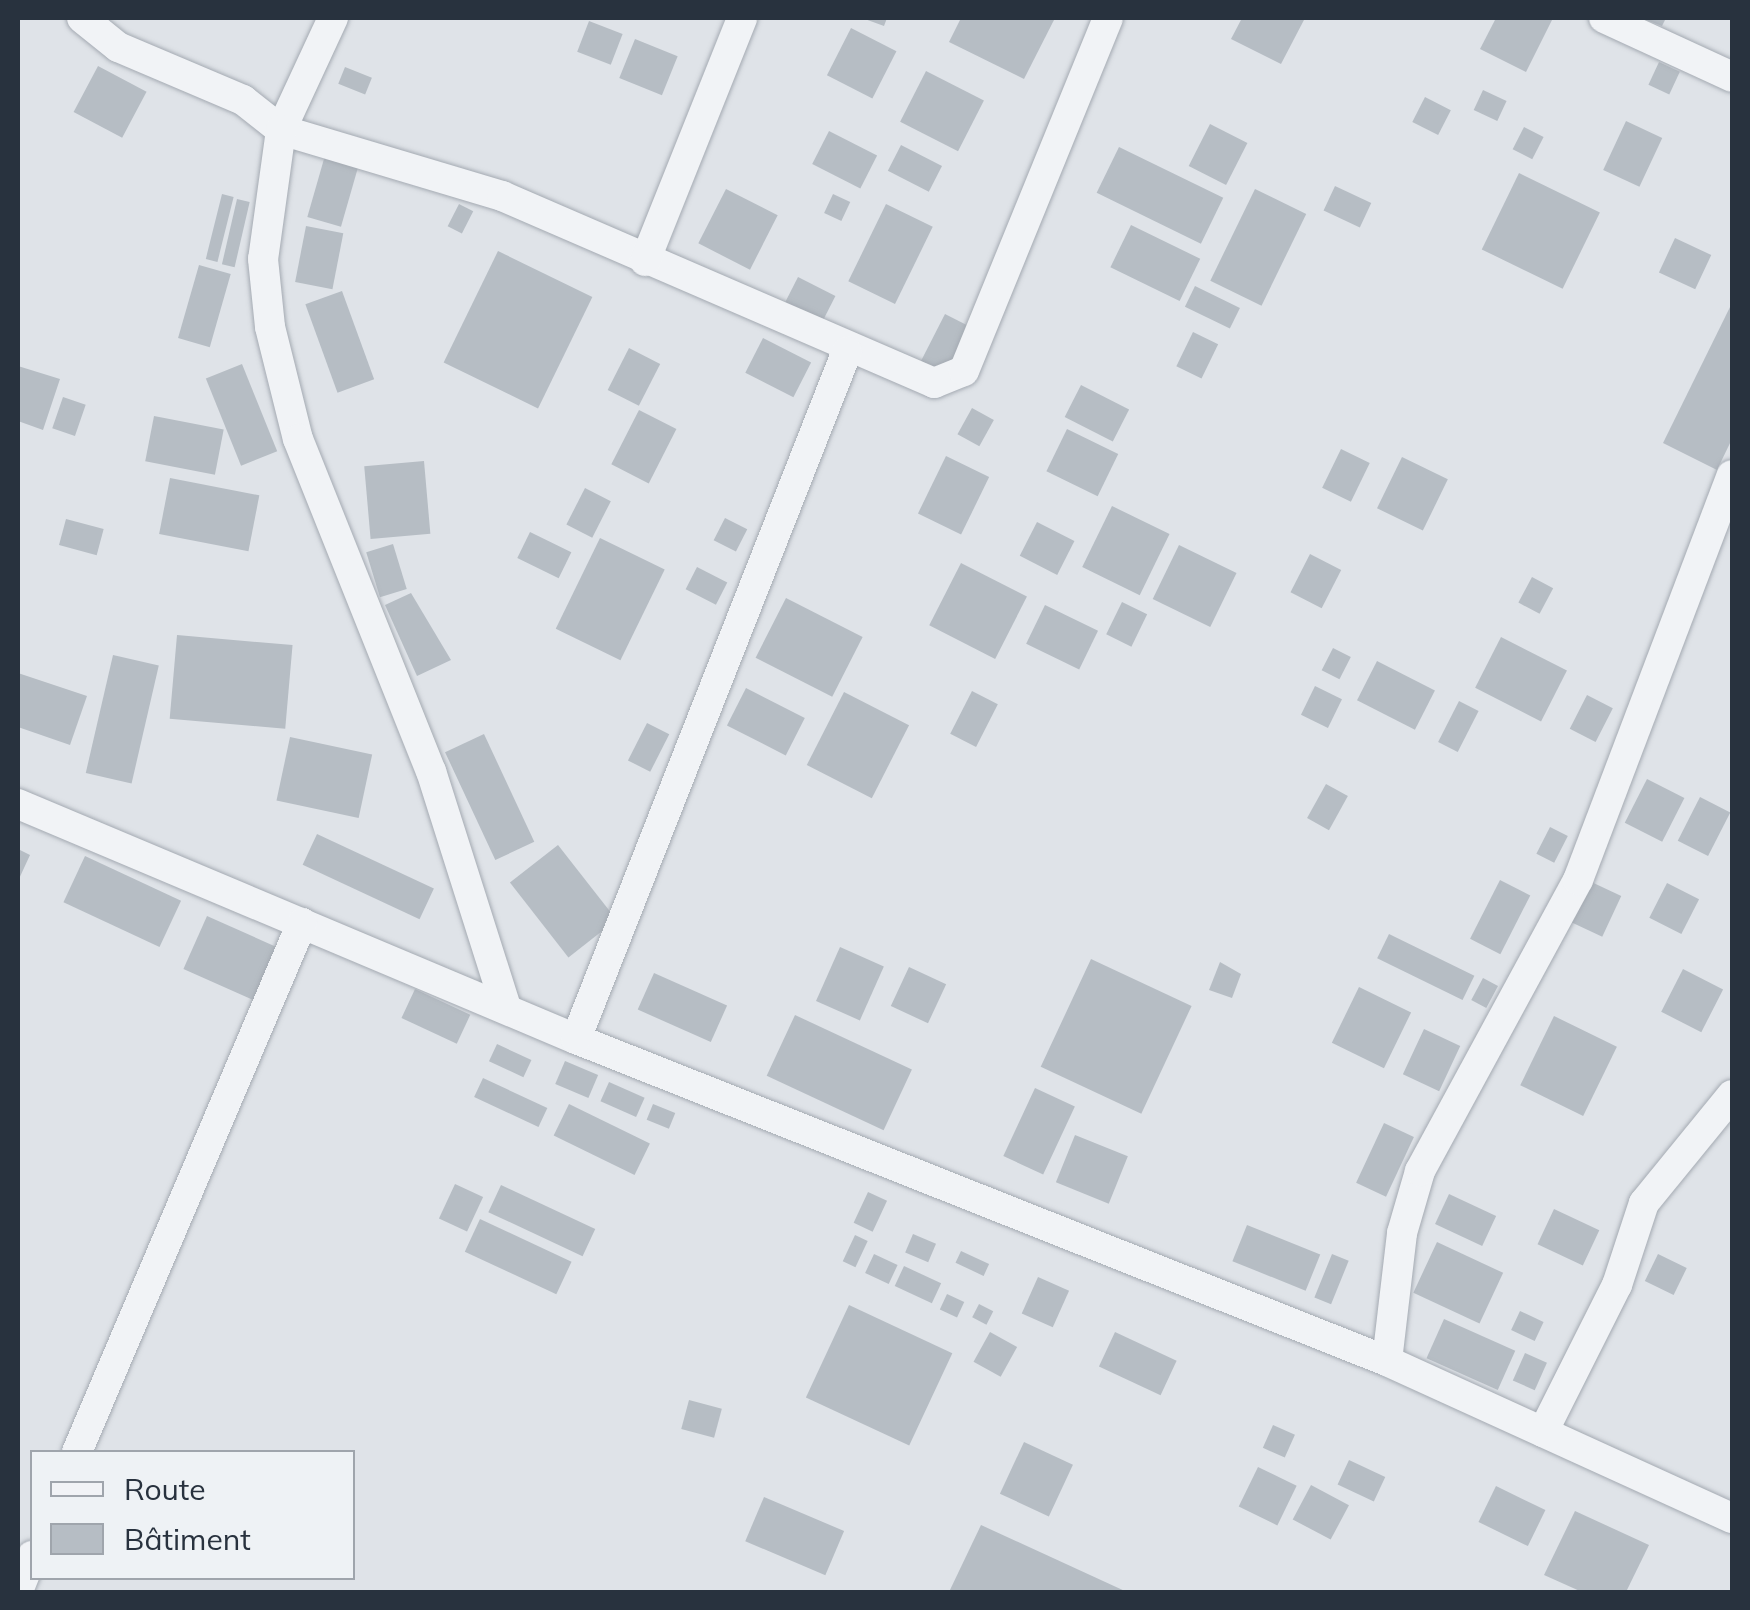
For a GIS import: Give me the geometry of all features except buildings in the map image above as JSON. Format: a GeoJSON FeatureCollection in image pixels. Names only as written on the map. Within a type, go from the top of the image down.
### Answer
{"type":"FeatureCollection","features":[{"type":"Feature","properties":{"kind":"street"},"geometry":{"type":"LineString","coordinates":[[333,18],[281,130],[263,259],[298,439],[432,771],[506,1007]]}},
{"type":"Feature","properties":{"kind":"street"},"geometry":{"type":"LineString","coordinates":[[644,261],[742,18]]}},
{"type":"Feature","properties":{"kind":"street"},"geometry":{"type":"LineString","coordinates":[[76,19],[243,100],[281,130],[502,196],[847,351],[934,383],[964,371],[1108,18]]}},
{"type":"Feature","properties":{"kind":"street"},"geometry":{"type":"LineString","coordinates":[[1604,18],[1732,77]]}},
{"type":"Feature","properties":{"kind":"street"},"geometry":{"type":"LineString","coordinates":[[576,1039],[847,351]]}},
{"type":"Feature","properties":{"kind":"street"},"geometry":{"type":"LineString","coordinates":[[1387,1361],[1402,1232],[1420,1172],[1578,880],[1732,475]]}},
{"type":"Feature","properties":{"kind":"street"},"geometry":{"type":"LineString","coordinates":[[18,804],[576,1039],[1387,1361],[1732,1518]]}},
{"type":"Feature","properties":{"kind":"street"},"geometry":{"type":"LineString","coordinates":[[77,1450],[302,923]]}},
{"type":"Feature","properties":{"kind":"street"},"geometry":{"type":"LineString","coordinates":[[1544,1432],[1618,1285],[1644,1204],[1732,1095]]}},
{"type":"Feature","properties":{"kind":"street"},"geometry":{"type":"LineString","coordinates":[[18,1591],[30,1561]]}}]}
